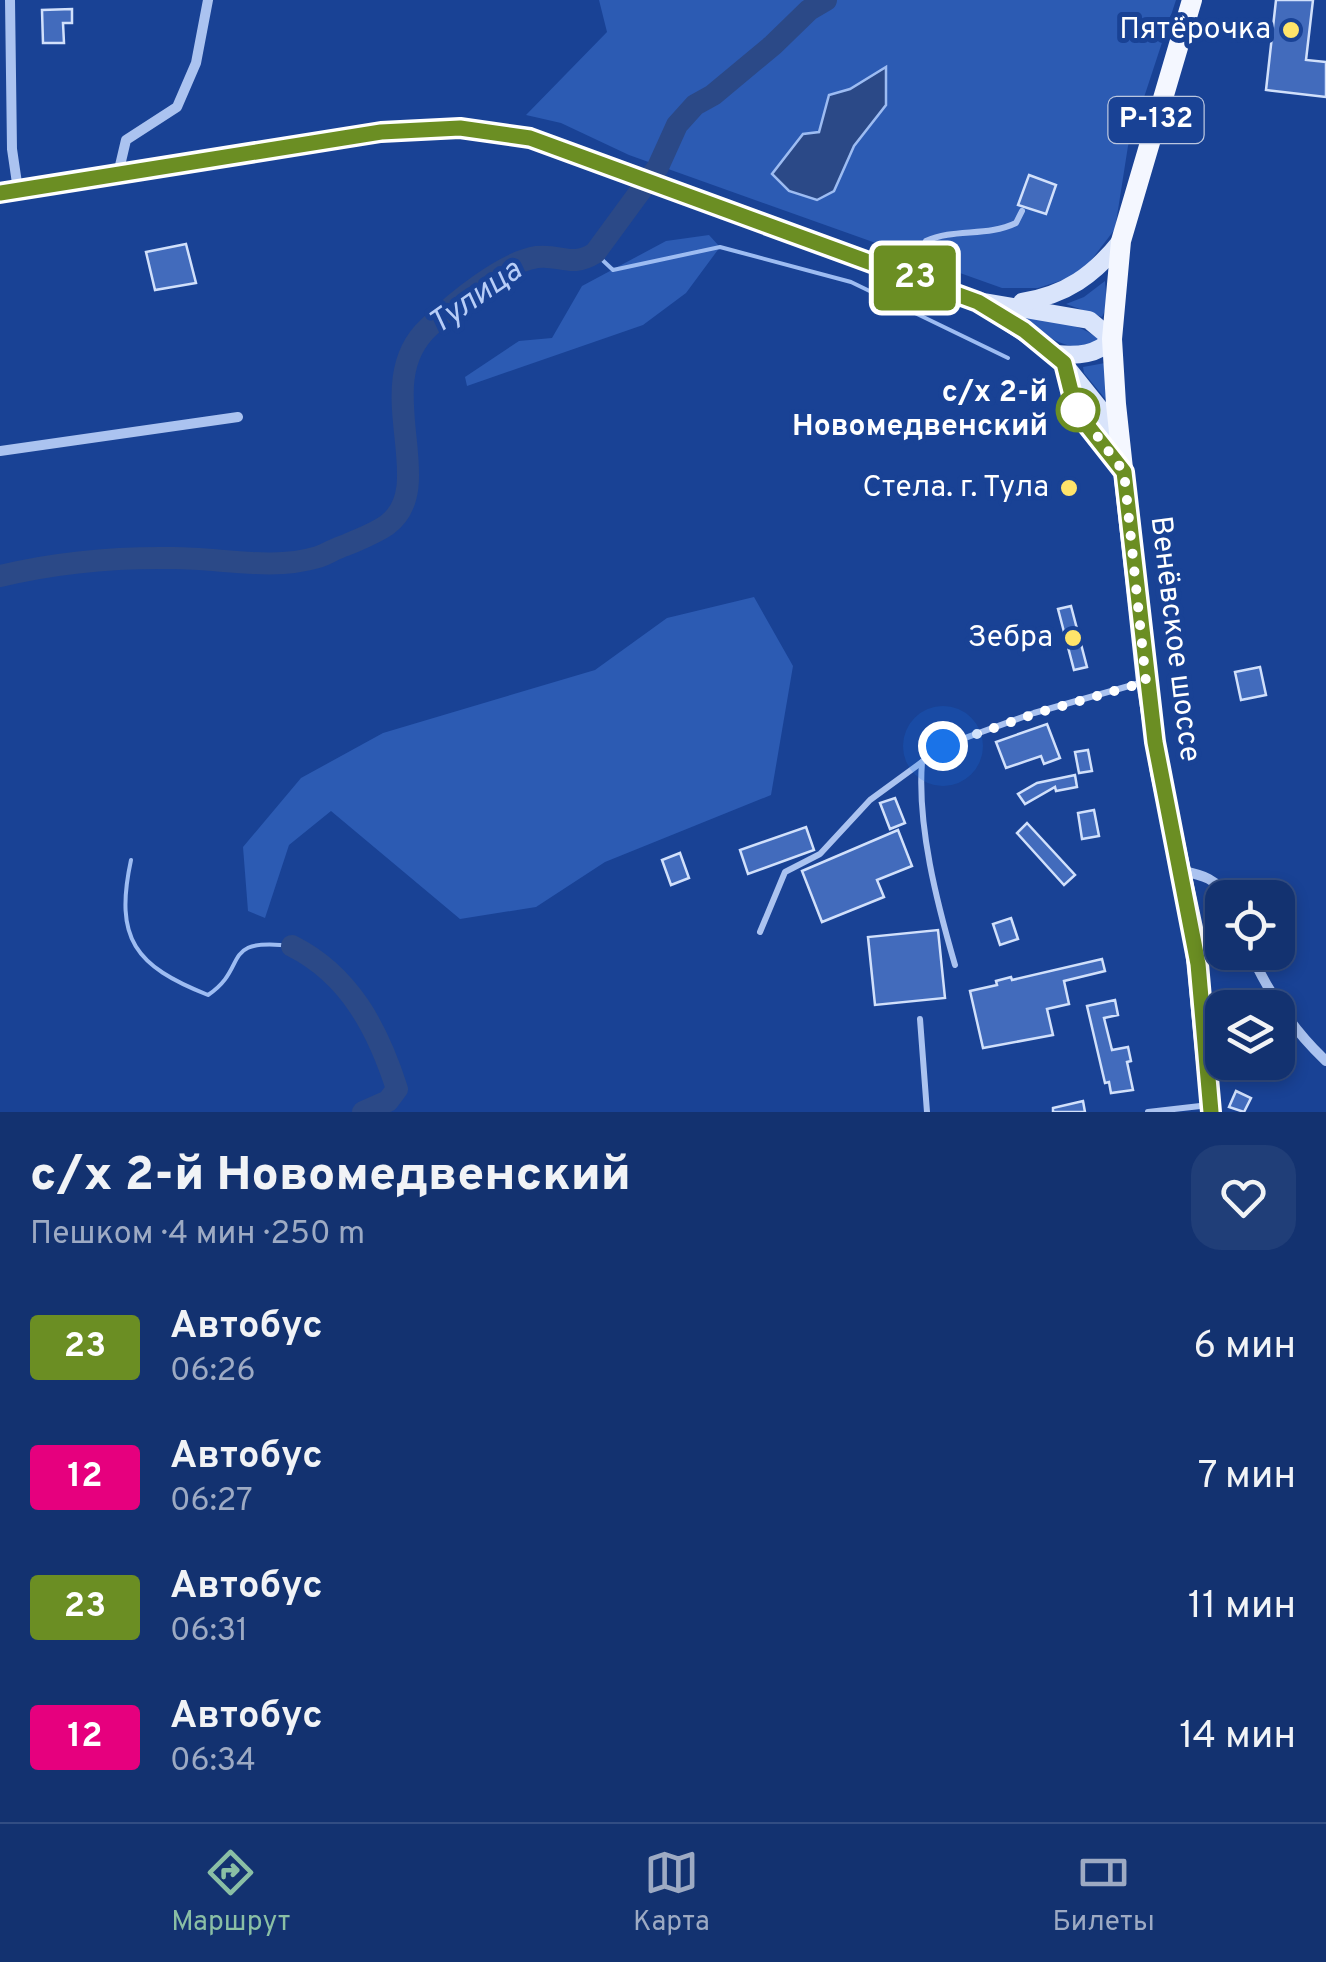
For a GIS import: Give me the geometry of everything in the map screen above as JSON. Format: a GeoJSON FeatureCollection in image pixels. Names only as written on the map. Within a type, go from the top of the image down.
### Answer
{"type":"FeatureCollection","features":[{"type":"Feature","properties":{"kind":"main road","name":"Венёвское шоссе"},"geometry":{"type":"LineString","coordinates":[[1192,0],[1121,241],[1112,339],[1146,682],[1198,964],[1210,1108]]}},
{"type":"Feature","properties":{"kind":"main road"},"geometry":{"type":"LineString","coordinates":[[9,192],[381,132],[424,128],[495,130],[595,159],[978,302],[1060,358],[1104,414],[1124,472]]}},
{"type":"Feature","properties":{"kind":"main road"},"geometry":{"type":"LineString","coordinates":[[1009,304],[1065,290],[1106,259],[1121,241]]}},
{"type":"Feature","properties":{"kind":"main road"},"geometry":{"type":"LineString","coordinates":[[978,302],[1089,320],[1112,339],[1098,351],[1060,358]]}},
{"type":"Feature","properties":{"kind":"street"},"geometry":{"type":"LineString","coordinates":[[9,192],[10,0]]}},
{"type":"Feature","properties":{"kind":"street"},"geometry":{"type":"LineString","coordinates":[[118,174],[126,140],[177,107],[196,63],[208,0]]}},
{"type":"Feature","properties":{"kind":"street"},"geometry":{"type":"LineString","coordinates":[[0,451],[238,417]]}},
{"type":"Feature","properties":{"kind":"street"},"geometry":{"type":"LineString","coordinates":[[1182,870],[1210,880]]}},
{"type":"Feature","properties":{"kind":"street"},"geometry":{"type":"LineString","coordinates":[[1258,970],[1267,990],[1304,1041],[1326,1061]]}},
{"type":"Feature","properties":{"kind":"lane"},"geometry":{"type":"LineString","coordinates":[[910,276],[926,241],[939,235],[1001,230],[1016,224],[1022,211]]}},
{"type":"Feature","properties":{"kind":"lane"},"geometry":{"type":"LineString","coordinates":[[760,932],[785,872],[820,854],[870,800],[943,746],[1034,714],[1146,682]]}},
{"type":"Feature","properties":{"kind":"lane"},"geometry":{"type":"LineString","coordinates":[[922,762],[937,900],[955,965]]}},
{"type":"Feature","properties":{"kind":"lane"},"geometry":{"type":"LineString","coordinates":[[920,1019],[927,1112]]}},
{"type":"Feature","properties":{"kind":"lane"},"geometry":{"type":"LineString","coordinates":[[1148,1112],[1210,1108]]}},
{"type":"Feature","properties":{"kind":"shaded area"},"geometry":{"type":"Polygon","coordinates":[[[599,0],[1176,0],[1128,146],[1115,229],[1089,263],[1069,278],[1038,288],[1002,288],[629,155],[561,123],[526,115],[607,32],[599,0]],[[886,68],[829,96],[819,133],[803,134],[834,191],[854,146],[886,105],[886,68]]]}},
{"type":"Feature","properties":{"kind":"shaded area"},"geometry":{"type":"Polygon","coordinates":[[[886,67],[886,105],[854,146],[834,191],[817,200],[789,191],[772,174],[803,134],[819,132],[829,95],[850,89],[886,67]]]}},
{"type":"Feature","properties":{"kind":"shaded area"},"geometry":{"type":"Polygon","coordinates":[[[709,235],[720,247],[686,293],[643,325],[467,386],[465,377],[519,341],[552,338],[582,286],[666,241],[709,235]]]}},
{"type":"Feature","properties":{"kind":"shaded area"},"geometry":{"type":"Polygon","coordinates":[[[1105,281],[1107,306],[1102,317],[1066,304],[1084,297],[1105,281]]]}},
{"type":"Feature","properties":{"kind":"shaded area"},"geometry":{"type":"Polygon","coordinates":[[[1021,313],[1073,325],[1100,340],[1079,346],[1058,342],[1021,313]]]}},
{"type":"Feature","properties":{"kind":"shaded area"},"geometry":{"type":"Polygon","coordinates":[[[1105,363],[1107,401],[1083,367],[1105,363]]]}},
{"type":"Feature","properties":{"kind":"shaded area"},"geometry":{"type":"Polygon","coordinates":[[[754,597],[793,666],[771,795],[605,862],[536,907],[460,919],[331,811],[289,845],[265,918],[248,911],[243,847],[301,778],[383,733],[595,670],[667,618],[754,597]]]}},
{"type":"Feature","properties":{"kind":"building","name":"Пятёрочка"},"geometry":{"type":"Polygon","coordinates":[[[1276,0],[1313,0],[1306,60],[1326,62],[1326,97],[1266,90],[1276,0]]]}},
{"type":"Feature","properties":{"kind":"building"},"geometry":{"type":"Polygon","coordinates":[[[72,9],[72,23],[63,23],[64,43],[43,43],[42,10],[72,9]]]}},
{"type":"Feature","properties":{"kind":"building"},"geometry":{"type":"Polygon","coordinates":[[[1029,175],[1056,185],[1046,214],[1018,205],[1029,175]]]}},
{"type":"Feature","properties":{"kind":"building"},"geometry":{"type":"Polygon","coordinates":[[[186,244],[196,283],[155,290],[146,252],[186,244]]]}},
{"type":"Feature","properties":{"kind":"building","name":"Зебра"},"geometry":{"type":"Polygon","coordinates":[[[1071,606],[1087,667],[1074,670],[1058,609],[1071,606]]]}},
{"type":"Feature","properties":{"kind":"building"},"geometry":{"type":"Polygon","coordinates":[[[1260,667],[1266,695],[1241,700],[1235,672],[1260,667]]]}},
{"type":"Feature","properties":{"kind":"building"},"geometry":{"type":"Polygon","coordinates":[[[1047,724],[1060,758],[1044,764],[1041,756],[1006,768],[996,742],[1047,724]]]}},
{"type":"Feature","properties":{"kind":"building"},"geometry":{"type":"Polygon","coordinates":[[[1088,750],[1092,771],[1079,773],[1075,752],[1088,750]]]}},
{"type":"Feature","properties":{"kind":"building"},"geometry":{"type":"Polygon","coordinates":[[[1075,775],[1077,787],[1056,791],[1055,787],[1025,804],[1018,794],[1037,783],[1075,775]]]}},
{"type":"Feature","properties":{"kind":"building"},"geometry":{"type":"Polygon","coordinates":[[[895,798],[905,823],[890,829],[880,803],[895,798]]]}},
{"type":"Feature","properties":{"kind":"building"},"geometry":{"type":"Polygon","coordinates":[[[1094,810],[1099,836],[1082,839],[1078,813],[1094,810]]]}},
{"type":"Feature","properties":{"kind":"building"},"geometry":{"type":"Polygon","coordinates":[[[1027,823],[1075,875],[1064,885],[1017,833],[1027,823]]]}},
{"type":"Feature","properties":{"kind":"building"},"geometry":{"type":"Polygon","coordinates":[[[806,827],[814,850],[748,874],[740,850],[806,827]]]}},
{"type":"Feature","properties":{"kind":"building"},"geometry":{"type":"Polygon","coordinates":[[[898,830],[912,866],[877,880],[884,897],[822,922],[802,871],[898,830]]]}},
{"type":"Feature","properties":{"kind":"building"},"geometry":{"type":"Polygon","coordinates":[[[680,853],[689,878],[671,885],[662,860],[680,853]]]}},
{"type":"Feature","properties":{"kind":"building"},"geometry":{"type":"Polygon","coordinates":[[[1011,918],[1018,939],[1000,945],[993,924],[1011,918]]]}},
{"type":"Feature","properties":{"kind":"building"},"geometry":{"type":"Polygon","coordinates":[[[938,930],[945,998],[875,1005],[868,937],[938,930]]]}},
{"type":"Feature","properties":{"kind":"building"},"geometry":{"type":"Polygon","coordinates":[[[1102,959],[1105,971],[1064,981],[1069,1004],[1047,1009],[1053,1035],[983,1048],[970,991],[997,985],[996,981],[1011,977],[1012,980],[1102,959]]]}},
{"type":"Feature","properties":{"kind":"building"},"geometry":{"type":"Polygon","coordinates":[[[1115,1000],[1118,1015],[1104,1018],[1112,1050],[1128,1047],[1133,1090],[1111,1093],[1109,1082],[1105,1083],[1087,1006],[1115,1000]]]}},
{"type":"Feature","properties":{"kind":"building"},"geometry":{"type":"Polygon","coordinates":[[[1236,1091],[1251,1098],[1244,1112],[1229,1107],[1236,1091]]]}},
{"type":"Feature","properties":{"kind":"building"},"geometry":{"type":"Polygon","coordinates":[[[1083,1101],[1085,1112],[1053,1112],[1053,1108],[1083,1101]]]}},
{"type":"Feature","properties":{"kind":"waterway","name":"Тулица"},"geometry":{"type":"LineString","coordinates":[[0,576],[130,558],[301,561],[321,556],[387,525],[402,507],[408,485],[404,376],[412,350],[429,327],[494,275],[524,260],[572,260],[595,253],[658,167],[677,125],[695,105],[713,95],[809,10],[826,0]]}},
{"type":"Feature","properties":{"kind":"waterway"},"geometry":{"type":"LineString","coordinates":[[595,253],[613,270],[720,247],[851,282],[1008,358]]}},
{"type":"Feature","properties":{"kind":"waterway"},"geometry":{"type":"LineString","coordinates":[[131,860],[126,887],[129,930],[147,960],[183,984],[208,995],[221,984],[244,950],[269,944],[292,946]]}},
{"type":"Feature","properties":{"kind":"waterway"},"geometry":{"type":"LineString","coordinates":[[292,946],[346,988],[381,1046],[397,1089],[388,1101],[363,1112]]}},
{"type":"Feature","properties":{"kind":"bus line","name":"23"},"geometry":{"type":"LineString","coordinates":[[0,193],[381,132],[424,128],[495,130],[595,159],[978,302],[1056,354],[1064,363],[1074,403],[1083,420],[1124,472],[1155,742],[1194,928],[1211,1112]]}},
{"type":"Feature","properties":{"kind":"place","name":"Пятёрочка"},"geometry":{"type":"Point","coordinates":[1291,30]}},
{"type":"Feature","properties":{"kind":"place","name":"с/х 2-й Новомедвенский"},"geometry":{"type":"Point","coordinates":[1078,410]}},
{"type":"Feature","properties":{"kind":"place","name":"Стела. г. Тула"},"geometry":{"type":"Point","coordinates":[1069,488]}},
{"type":"Feature","properties":{"kind":"place","name":"Зебра"},"geometry":{"type":"Point","coordinates":[1073,638]}},
{"type":"Feature","properties":{"kind":"route"},"geometry":{"type":"LineString","coordinates":[[943,746],[1034,714],[1146,682],[1124,472],[1078,410]]}}]}
